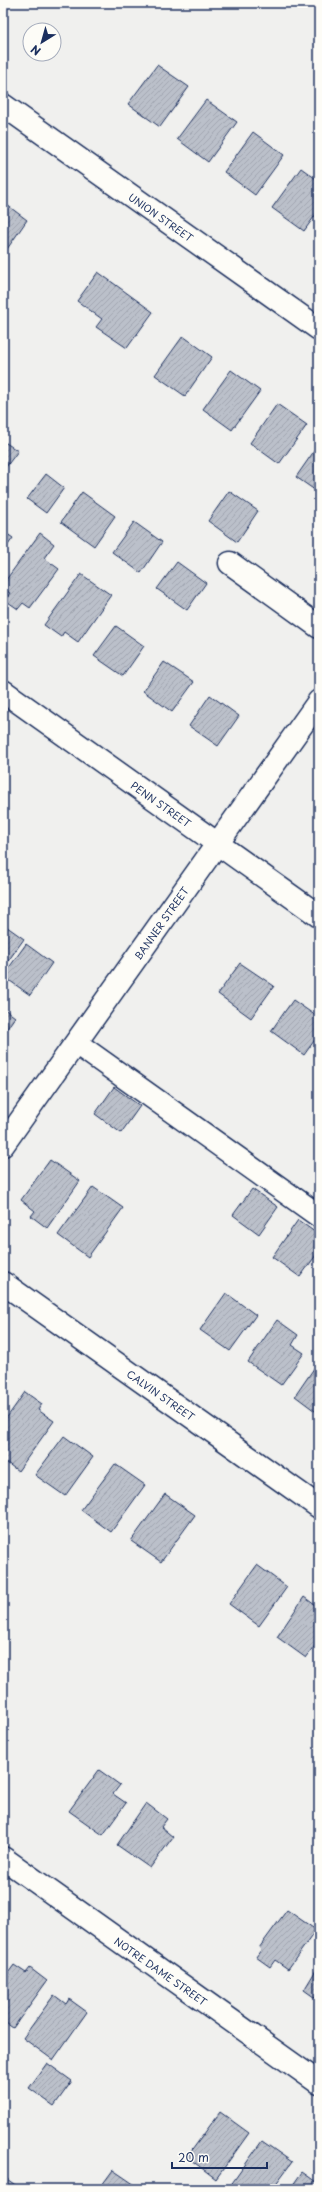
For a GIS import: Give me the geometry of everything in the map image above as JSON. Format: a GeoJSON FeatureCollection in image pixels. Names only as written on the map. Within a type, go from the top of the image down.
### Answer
{"type":"FeatureCollection","features":[{"type":"Feature","properties":{"kind":"street","name":"UNION STREET"},"geometry":{"type":"LineString","coordinates":[[3,105],[319,329]]}},
{"type":"Feature","properties":{"kind":"street"},"geometry":{"type":"LineString","coordinates":[[230,563],[319,627]]}},
{"type":"Feature","properties":{"kind":"street","name":"PENN STREET"},"geometry":{"type":"LineString","coordinates":[[3,691],[319,916]]}},
{"type":"Feature","properties":{"kind":"street","name":"BANNER STREET"},"geometry":{"type":"LineString","coordinates":[[3,1145],[319,701]]}},
{"type":"Feature","properties":{"kind":"street"},"geometry":{"type":"LineString","coordinates":[[76,1043],[319,1216]]}},
{"type":"Feature","properties":{"kind":"street","name":"CALVIN STREET"},"geometry":{"type":"LineString","coordinates":[[3,1283],[319,1507]]}},
{"type":"Feature","properties":{"kind":"street","name":"NOTRE DAME STREET"},"geometry":{"type":"LineString","coordinates":[[3,1858],[319,2083]]}},
{"type":"Feature","properties":{"kind":"building"},"geometry":{"type":"Polygon","coordinates":[[[157,65],[189,87],[160,127],[128,104],[157,65]]]}},
{"type":"Feature","properties":{"kind":"building"},"geometry":{"type":"Polygon","coordinates":[[[206,100],[237,122],[208,162],[177,139],[206,100]]]}},
{"type":"Feature","properties":{"kind":"building"},"geometry":{"type":"Polygon","coordinates":[[[253,132],[284,155],[255,195],[224,172],[253,132]]]}},
{"type":"Feature","properties":{"kind":"building"},"geometry":{"type":"Polygon","coordinates":[[[301,168],[319,181],[319,210],[304,231],[272,208],[301,168]]]}},
{"type":"Feature","properties":{"kind":"building"},"geometry":{"type":"Polygon","coordinates":[[[3,202],[27,220],[5,252],[3,250],[3,202]]]}},
{"type":"Feature","properties":{"kind":"building"},"geometry":{"type":"Polygon","coordinates":[[[98,272],[153,312],[127,348],[96,327],[102,319],[77,301],[98,272]]]}},
{"type":"Feature","properties":{"kind":"building"},"geometry":{"type":"Polygon","coordinates":[[[183,336],[212,357],[185,396],[155,375],[183,336]]]}},
{"type":"Feature","properties":{"kind":"building"},"geometry":{"type":"Polygon","coordinates":[[[231,370],[260,391],[232,430],[203,409],[231,370]]]}},
{"type":"Feature","properties":{"kind":"building"},"geometry":{"type":"Polygon","coordinates":[[[277,404],[307,425],[279,464],[250,443],[277,404]]]}},
{"type":"Feature","properties":{"kind":"building"},"geometry":{"type":"Polygon","coordinates":[[[3,441],[18,451],[3,471],[3,441]]]}},
{"type":"Feature","properties":{"kind":"building"},"geometry":{"type":"Polygon","coordinates":[[[319,444],[319,493],[296,477],[319,444]]]}},
{"type":"Feature","properties":{"kind":"building"},"geometry":{"type":"Polygon","coordinates":[[[46,474],[64,488],[46,513],[27,499],[46,474]]]}},
{"type":"Feature","properties":{"kind":"building"},"geometry":{"type":"Polygon","coordinates":[[[229,491],[258,511],[237,542],[208,521],[229,491]]]}},
{"type":"Feature","properties":{"kind":"building"},"geometry":{"type":"Polygon","coordinates":[[[82,492],[115,516],[94,546],[61,522],[82,492]]]}},
{"type":"Feature","properties":{"kind":"building"},"geometry":{"type":"Polygon","coordinates":[[[134,522],[162,542],[141,573],[112,552],[134,522]]]}},
{"type":"Feature","properties":{"kind":"building"},"geometry":{"type":"Polygon","coordinates":[[[3,531],[13,538],[3,552],[3,531]]]}},
{"type":"Feature","properties":{"kind":"building"},"geometry":{"type":"Polygon","coordinates":[[[40,533],[54,544],[44,558],[59,569],[30,608],[23,603],[18,609],[5,600],[10,593],[3,589],[3,584],[40,533]]]}},
{"type":"Feature","properties":{"kind":"building"},"geometry":{"type":"Polygon","coordinates":[[[177,562],[206,583],[187,610],[157,589],[177,562]]]}},
{"type":"Feature","properties":{"kind":"building"},"geometry":{"type":"Polygon","coordinates":[[[81,574],[111,595],[78,642],[64,632],[61,637],[44,625],[81,574]]]}},
{"type":"Feature","properties":{"kind":"building"},"geometry":{"type":"Polygon","coordinates":[[[116,626],[144,646],[123,676],[94,656],[116,626]]]}},
{"type":"Feature","properties":{"kind":"building"},"geometry":{"type":"Polygon","coordinates":[[[164,662],[194,682],[172,712],[143,691],[164,662]]]}},
{"type":"Feature","properties":{"kind":"building"},"geometry":{"type":"Polygon","coordinates":[[[210,695],[239,716],[218,746],[189,726],[210,695]]]}},
{"type":"Feature","properties":{"kind":"building"},"geometry":{"type":"Polygon","coordinates":[[[3,924],[24,939],[3,968],[3,924]]]}},
{"type":"Feature","properties":{"kind":"building"},"geometry":{"type":"Polygon","coordinates":[[[26,944],[52,963],[30,995],[3,976],[26,944]]]}},
{"type":"Feature","properties":{"kind":"building"},"geometry":{"type":"Polygon","coordinates":[[[240,963],[274,986],[251,1018],[218,994],[240,963]]]}},
{"type":"Feature","properties":{"kind":"building"},"geometry":{"type":"Polygon","coordinates":[[[293,1000],[319,1018],[319,1034],[304,1055],[271,1031],[293,1000]]]}},
{"type":"Feature","properties":{"kind":"building"},"geometry":{"type":"Polygon","coordinates":[[[3,1008],[15,1017],[3,1034],[3,1008]]]}},
{"type":"Feature","properties":{"kind":"building"},"geometry":{"type":"Polygon","coordinates":[[[114,1087],[140,1106],[121,1133],[95,1114],[114,1087]]]}},
{"type":"Feature","properties":{"kind":"building"},"geometry":{"type":"Polygon","coordinates":[[[50,1160],[80,1181],[47,1228],[31,1216],[35,1211],[21,1200],[50,1160]]]}},
{"type":"Feature","properties":{"kind":"building"},"geometry":{"type":"Polygon","coordinates":[[[93,1187],[123,1208],[88,1257],[58,1235],[93,1187]]]}},
{"type":"Feature","properties":{"kind":"building"},"geometry":{"type":"Polygon","coordinates":[[[252,1189],[278,1207],[259,1234],[233,1215],[252,1189]]]}},
{"type":"Feature","properties":{"kind":"building"},"geometry":{"type":"Polygon","coordinates":[[[298,1220],[319,1235],[319,1251],[300,1277],[272,1257],[298,1220]]]}},
{"type":"Feature","properties":{"kind":"building"},"geometry":{"type":"Polygon","coordinates":[[[226,1293],[256,1315],[230,1351],[200,1330],[226,1293]]]}},
{"type":"Feature","properties":{"kind":"building"},"geometry":{"type":"Polygon","coordinates":[[[277,1320],[298,1335],[292,1345],[304,1353],[281,1385],[248,1362],[277,1320]]]}},
{"type":"Feature","properties":{"kind":"building"},"geometry":{"type":"Polygon","coordinates":[[[319,1361],[319,1414],[295,1396],[319,1361]]]}},
{"type":"Feature","properties":{"kind":"building"},"geometry":{"type":"Polygon","coordinates":[[[25,1392],[42,1404],[38,1410],[54,1421],[18,1471],[3,1460],[3,1423],[25,1392]]]}},
{"type":"Feature","properties":{"kind":"building"},"geometry":{"type":"Polygon","coordinates":[[[64,1436],[93,1457],[65,1496],[35,1475],[64,1436]]]}},
{"type":"Feature","properties":{"kind":"building"},"geometry":{"type":"Polygon","coordinates":[[[115,1464],[145,1485],[111,1532],[81,1510],[115,1464]]]}},
{"type":"Feature","properties":{"kind":"building"},"geometry":{"type":"Polygon","coordinates":[[[165,1494],[195,1515],[161,1562],[131,1541],[165,1494]]]}},
{"type":"Feature","properties":{"kind":"building"},"geometry":{"type":"Polygon","coordinates":[[[257,1565],[287,1587],[259,1626],[229,1604],[257,1565]]]}},
{"type":"Feature","properties":{"kind":"building"},"geometry":{"type":"Polygon","coordinates":[[[304,1597],[319,1608],[319,1640],[306,1658],[277,1637],[304,1597]]]}},
{"type":"Feature","properties":{"kind":"building"},"geometry":{"type":"Polygon","coordinates":[[[99,1770],[120,1785],[113,1794],[126,1803],[103,1835],[69,1811],[99,1770]]]}},
{"type":"Feature","properties":{"kind":"building"},"geometry":{"type":"Polygon","coordinates":[[[146,1803],[167,1819],[161,1827],[173,1837],[150,1868],[117,1845],[146,1803]]]}},
{"type":"Feature","properties":{"kind":"building"},"geometry":{"type":"Polygon","coordinates":[[[287,1910],[316,1930],[288,1969],[275,1960],[270,1967],[256,1957],[261,1950],[259,1948],[287,1910]]]}},
{"type":"Feature","properties":{"kind":"building"},"geometry":{"type":"Polygon","coordinates":[[[14,1965],[26,1973],[30,1968],[47,1981],[13,2028],[3,2021],[3,1980],[14,1965]]]}},
{"type":"Feature","properties":{"kind":"building"},"geometry":{"type":"Polygon","coordinates":[[[319,1965],[319,1998],[318,2000],[304,1990],[319,1965]]]}},
{"type":"Feature","properties":{"kind":"building"},"geometry":{"type":"Polygon","coordinates":[[[54,1995],[66,2004],[69,1999],[87,2012],[53,2060],[23,2038],[54,1995]]]}},
{"type":"Feature","properties":{"kind":"building"},"geometry":{"type":"Polygon","coordinates":[[[47,2063],[72,2081],[54,2106],[29,2088],[47,2063]]]}},
{"type":"Feature","properties":{"kind":"building"},"geometry":{"type":"Polygon","coordinates":[[[220,2112],[249,2133],[216,2179],[187,2157],[220,2112]]]}},
{"type":"Feature","properties":{"kind":"building"},"geometry":{"type":"Polygon","coordinates":[[[262,2141],[292,2162],[272,2189],[233,2189],[230,2186],[262,2141]]]}},
{"type":"Feature","properties":{"kind":"building"},"geometry":{"type":"Polygon","coordinates":[[[113,2170],[138,2187],[137,2189],[99,2189],[113,2170]]]}},
{"type":"Feature","properties":{"kind":"building"},"geometry":{"type":"Polygon","coordinates":[[[302,2172],[319,2184],[319,2189],[290,2189],[302,2172]]]}},
{"type":"Feature","properties":{"kind":"building"},"geometry":{"type":"Polygon","coordinates":[[[4,2177],[21,2189],[3,2189],[4,2177]]]}}]}
